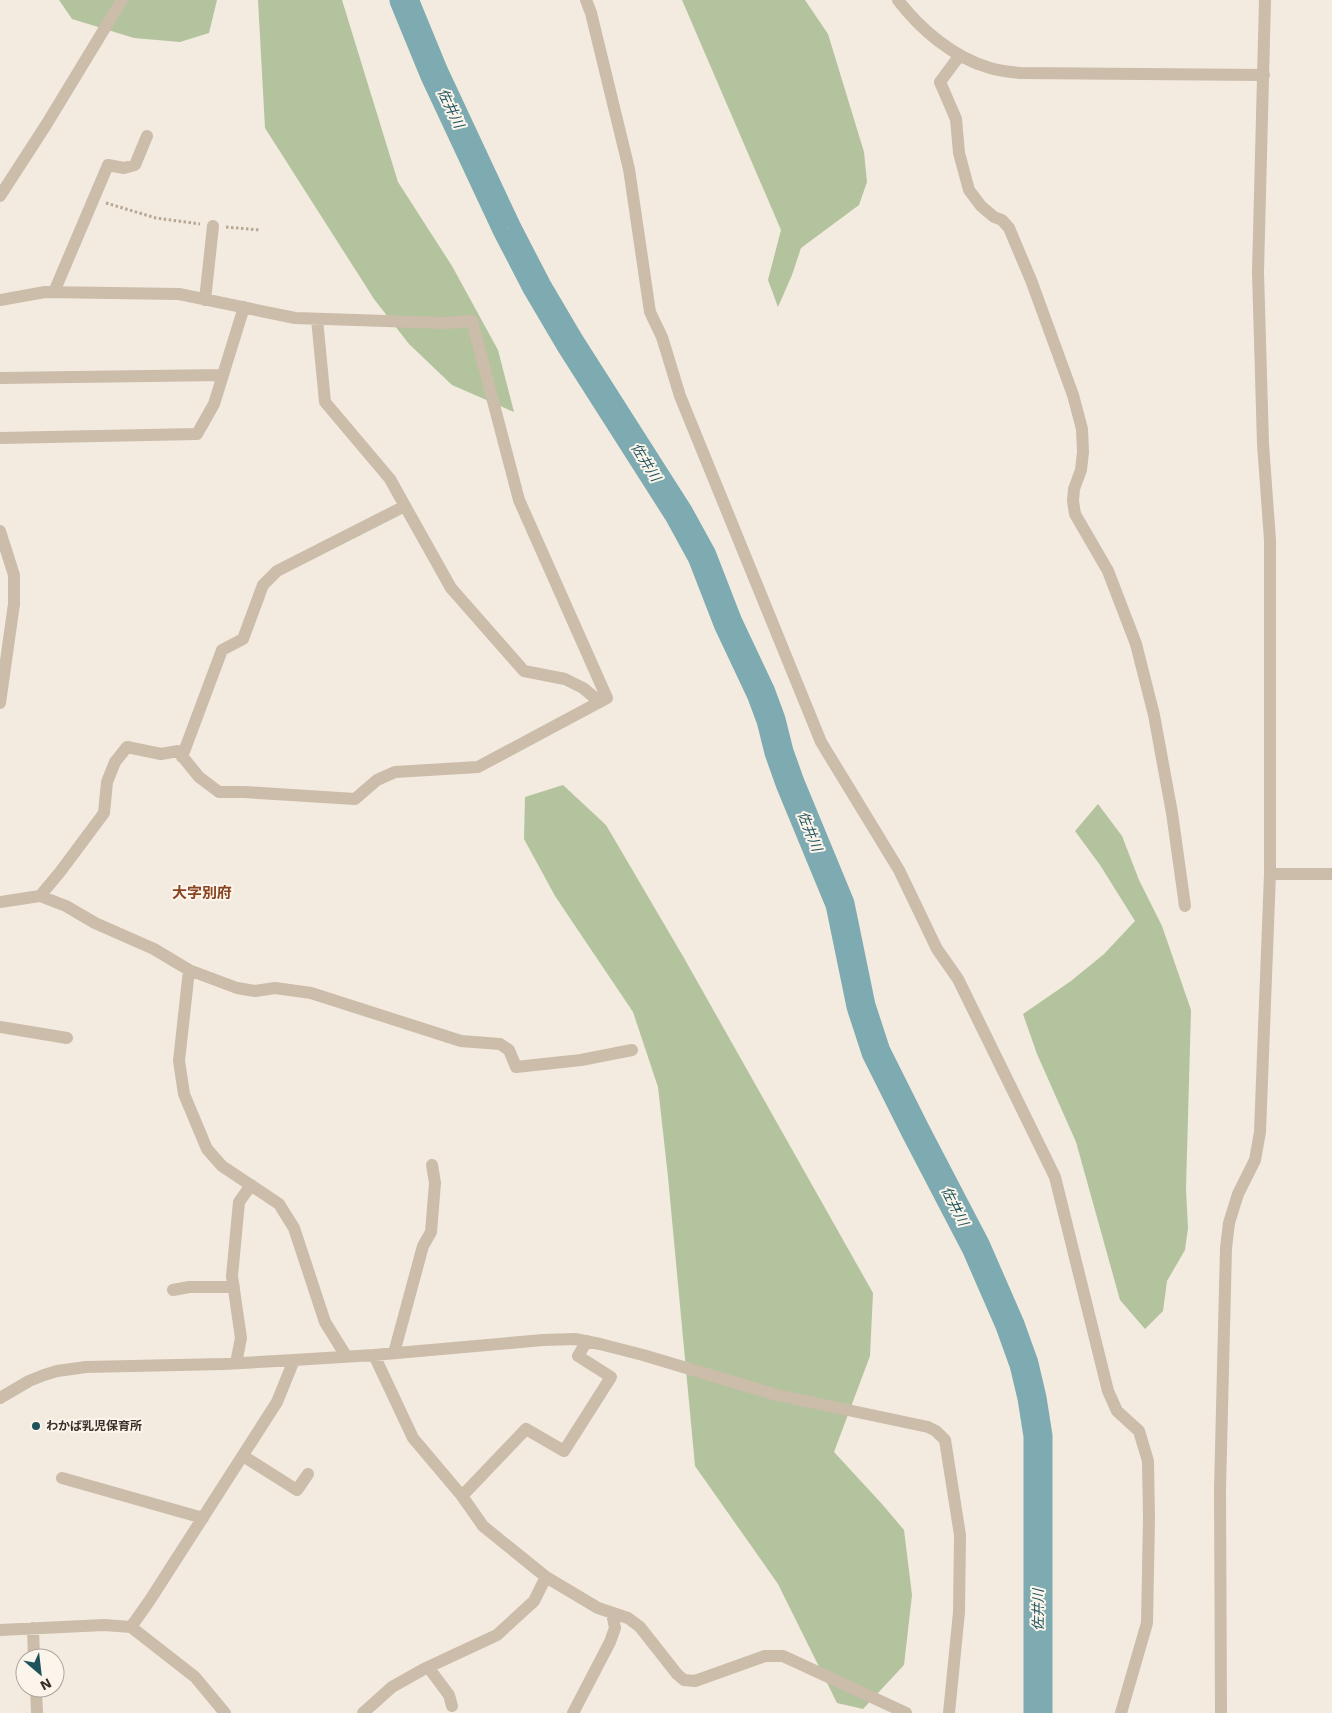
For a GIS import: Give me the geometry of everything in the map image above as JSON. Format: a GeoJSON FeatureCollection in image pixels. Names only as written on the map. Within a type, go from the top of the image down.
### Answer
{"type":"FeatureCollection","features":[{"type":"Feature","properties":{"kind":"street"},"geometry":{"type":"LineString","coordinates":[[0,196],[46,125],[122,0]]}},
{"type":"Feature","properties":{"kind":"street"},"geometry":{"type":"LineString","coordinates":[[586,0],[591,13],[629,169],[650,312],[662,336],[680,396],[821,742],[899,870],[937,949],[958,979],[1055,1177],[1108,1391],[1118,1410],[1139,1431],[1148,1461],[1147,1623],[1121,1713]]}},
{"type":"Feature","properties":{"kind":"street"},"geometry":{"type":"LineString","coordinates":[[898,0],[909,14],[933,36],[960,55],[989,68],[1020,73],[1264,75]]}},
{"type":"Feature","properties":{"kind":"street"},"geometry":{"type":"LineString","coordinates":[[1221,1713],[1220,1490],[1226,1248],[1228,1223],[1238,1194],[1255,1160],[1260,1132],[1270,874],[1270,540],[1263,444],[1258,272],[1266,0]]}},
{"type":"Feature","properties":{"kind":"street"},"geometry":{"type":"LineString","coordinates":[[960,55],[940,82],[956,119],[962,167],[967,185],[975,199],[994,217],[1002,220],[1009,228],[1032,280],[1073,395],[1082,429],[1083,452],[1081,470],[1074,489],[1075,514],[1108,571],[1136,644],[1154,715],[1172,814],[1185,906]]}},
{"type":"Feature","properties":{"kind":"street"},"geometry":{"type":"LineString","coordinates":[[54,292],[108,165],[124,168],[135,165],[147,136]]}},
{"type":"Feature","properties":{"kind":"street"},"geometry":{"type":"LineString","coordinates":[[205,300],[213,226]]}},
{"type":"Feature","properties":{"kind":"street"},"geometry":{"type":"LineString","coordinates":[[0,300],[45,292],[179,294],[295,318],[446,324],[472,322],[518,500],[606,698],[478,767],[395,772],[377,780],[355,799],[219,792],[200,777],[178,751],[161,754],[127,747],[115,762],[107,782],[104,813],[40,896]]}},
{"type":"Feature","properties":{"kind":"street"},"geometry":{"type":"LineString","coordinates":[[0,438],[197,434],[214,404],[244,308]]}},
{"type":"Feature","properties":{"kind":"street"},"geometry":{"type":"LineString","coordinates":[[317,319],[325,402],[390,479],[451,588],[524,671],[565,679],[583,688],[600,702]]}},
{"type":"Feature","properties":{"kind":"street"},"geometry":{"type":"LineString","coordinates":[[0,378],[223,375]]}},
{"type":"Feature","properties":{"kind":"street"},"geometry":{"type":"LineString","coordinates":[[182,757],[222,650],[243,639],[263,585],[277,571],[405,506]]}},
{"type":"Feature","properties":{"kind":"street"},"geometry":{"type":"LineString","coordinates":[[0,531],[14,575],[14,604],[0,704]]}},
{"type":"Feature","properties":{"kind":"street"},"geometry":{"type":"LineString","coordinates":[[1270,874],[1332,874]]}},
{"type":"Feature","properties":{"kind":"street"},"geometry":{"type":"LineString","coordinates":[[0,902],[40,896],[66,906],[95,923],[154,949],[189,970],[237,988],[255,991],[275,988],[311,993],[461,1040],[500,1044],[509,1050],[516,1066],[581,1060],[632,1050]]}},
{"type":"Feature","properties":{"kind":"street"},"geometry":{"type":"LineString","coordinates":[[189,970],[179,1061],[184,1094],[206,1149],[222,1166],[279,1204],[294,1228],[325,1322],[346,1356]]}},
{"type":"Feature","properties":{"kind":"street"},"geometry":{"type":"LineString","coordinates":[[0,1026],[67,1038]]}},
{"type":"Feature","properties":{"kind":"street"},"geometry":{"type":"LineString","coordinates":[[394,1353],[423,1246],[431,1232],[435,1183],[432,1165]]}},
{"type":"Feature","properties":{"kind":"street"},"geometry":{"type":"LineString","coordinates":[[236,1363],[242,1338],[232,1276],[239,1202],[251,1185]]}},
{"type":"Feature","properties":{"kind":"street"},"geometry":{"type":"LineString","coordinates":[[173,1290],[189,1287],[234,1287]]}},
{"type":"Feature","properties":{"kind":"street"},"geometry":{"type":"LineString","coordinates":[[0,1398],[29,1381],[72,1369],[294,1360],[575,1339],[643,1355],[777,1395],[928,1427],[940,1435],[946,1446],[960,1535],[958,1612],[949,1713]]}},
{"type":"Feature","properties":{"kind":"street"},"geometry":{"type":"LineString","coordinates":[[462,1496],[526,1429],[564,1451],[611,1377],[578,1356],[587,1341]]}},
{"type":"Feature","properties":{"kind":"street"},"geometry":{"type":"LineString","coordinates":[[374,1355],[413,1438],[462,1496],[482,1526],[546,1577],[598,1608],[628,1618],[640,1627],[677,1674],[684,1680],[695,1681],[765,1656],[783,1656],[906,1713]]}},
{"type":"Feature","properties":{"kind":"street"},"geometry":{"type":"LineString","coordinates":[[131,1628],[277,1402],[294,1360]]}},
{"type":"Feature","properties":{"kind":"street"},"geometry":{"type":"LineString","coordinates":[[243,1456],[296,1490],[308,1474]]}},
{"type":"Feature","properties":{"kind":"street"},"geometry":{"type":"LineString","coordinates":[[62,1478],[203,1518]]}},
{"type":"Feature","properties":{"kind":"street"},"geometry":{"type":"LineString","coordinates":[[362,1713],[392,1687],[428,1667],[497,1635],[534,1601],[546,1577]]}},
{"type":"Feature","properties":{"kind":"street"},"geometry":{"type":"LineString","coordinates":[[573,1713],[610,1642],[615,1628],[612,1612]]}},
{"type":"Feature","properties":{"kind":"street"},"geometry":{"type":"LineString","coordinates":[[0,1630],[104,1624],[131,1628],[195,1677],[224,1713]]}},
{"type":"Feature","properties":{"kind":"street"},"geometry":{"type":"LineString","coordinates":[[33,1628],[34,1648]]}},
{"type":"Feature","properties":{"kind":"street"},"geometry":{"type":"LineString","coordinates":[[428,1667],[449,1695],[452,1706]]}},
{"type":"Feature","properties":{"kind":"street"},"geometry":{"type":"LineString","coordinates":[[36,1698],[37,1713]]}},
{"type":"Feature","properties":{"kind":"path"},"geometry":{"type":"LineString","coordinates":[[94,200],[156,218],[260,230]]}},
{"type":"Feature","properties":{"kind":"green space"},"geometry":{"type":"Polygon","coordinates":[[[59,0],[217,0],[209,33],[180,42],[134,38],[72,19],[59,0]]]}},
{"type":"Feature","properties":{"kind":"green space"},"geometry":{"type":"Polygon","coordinates":[[[258,0],[342,0],[398,182],[452,266],[498,350],[514,412],[452,385],[409,344],[374,299],[265,128],[258,0]]]}},
{"type":"Feature","properties":{"kind":"green space"},"geometry":{"type":"Polygon","coordinates":[[[682,0],[805,0],[828,34],[864,152],[867,182],[859,205],[801,248],[778,307],[768,280],[781,230],[682,0]]]}},
{"type":"Feature","properties":{"kind":"green space"},"geometry":{"type":"Polygon","coordinates":[[[563,785],[606,825],[684,958],[873,1293],[870,1356],[834,1452],[904,1530],[912,1595],[904,1665],[863,1709],[837,1703],[778,1584],[695,1466],[658,1087],[633,1012],[555,896],[524,839],[525,797],[563,785]]]}},
{"type":"Feature","properties":{"kind":"green space"},"geometry":{"type":"Polygon","coordinates":[[[1098,804],[1122,836],[1139,880],[1162,926],[1191,1010],[1186,1189],[1188,1228],[1185,1250],[1167,1281],[1163,1311],[1145,1329],[1120,1300],[1076,1142],[1037,1054],[1023,1014],[1071,981],[1104,954],[1135,921],[1100,865],[1075,831],[1098,804]]]}},
{"type":"Feature","properties":{"kind":"waterway","name":"佐井川"},"geometry":{"type":"LineString","coordinates":[[404,0],[434,73],[507,229],[537,287],[570,343],[679,514],[702,556],[728,623],[761,693],[790,783],[840,904],[861,1006],[876,1052],[976,1247],[1010,1325],[1024,1364],[1038,1436],[1038,1713]]}},
{"type":"Feature","properties":{"kind":"place","name":"わかば乳児保育所"},"geometry":{"type":"Point","coordinates":[36,1426]}},
{"type":"Feature","properties":{"kind":"district","name":"大字別府"},"geometry":{"type":"Point","coordinates":[202,893]}}]}
